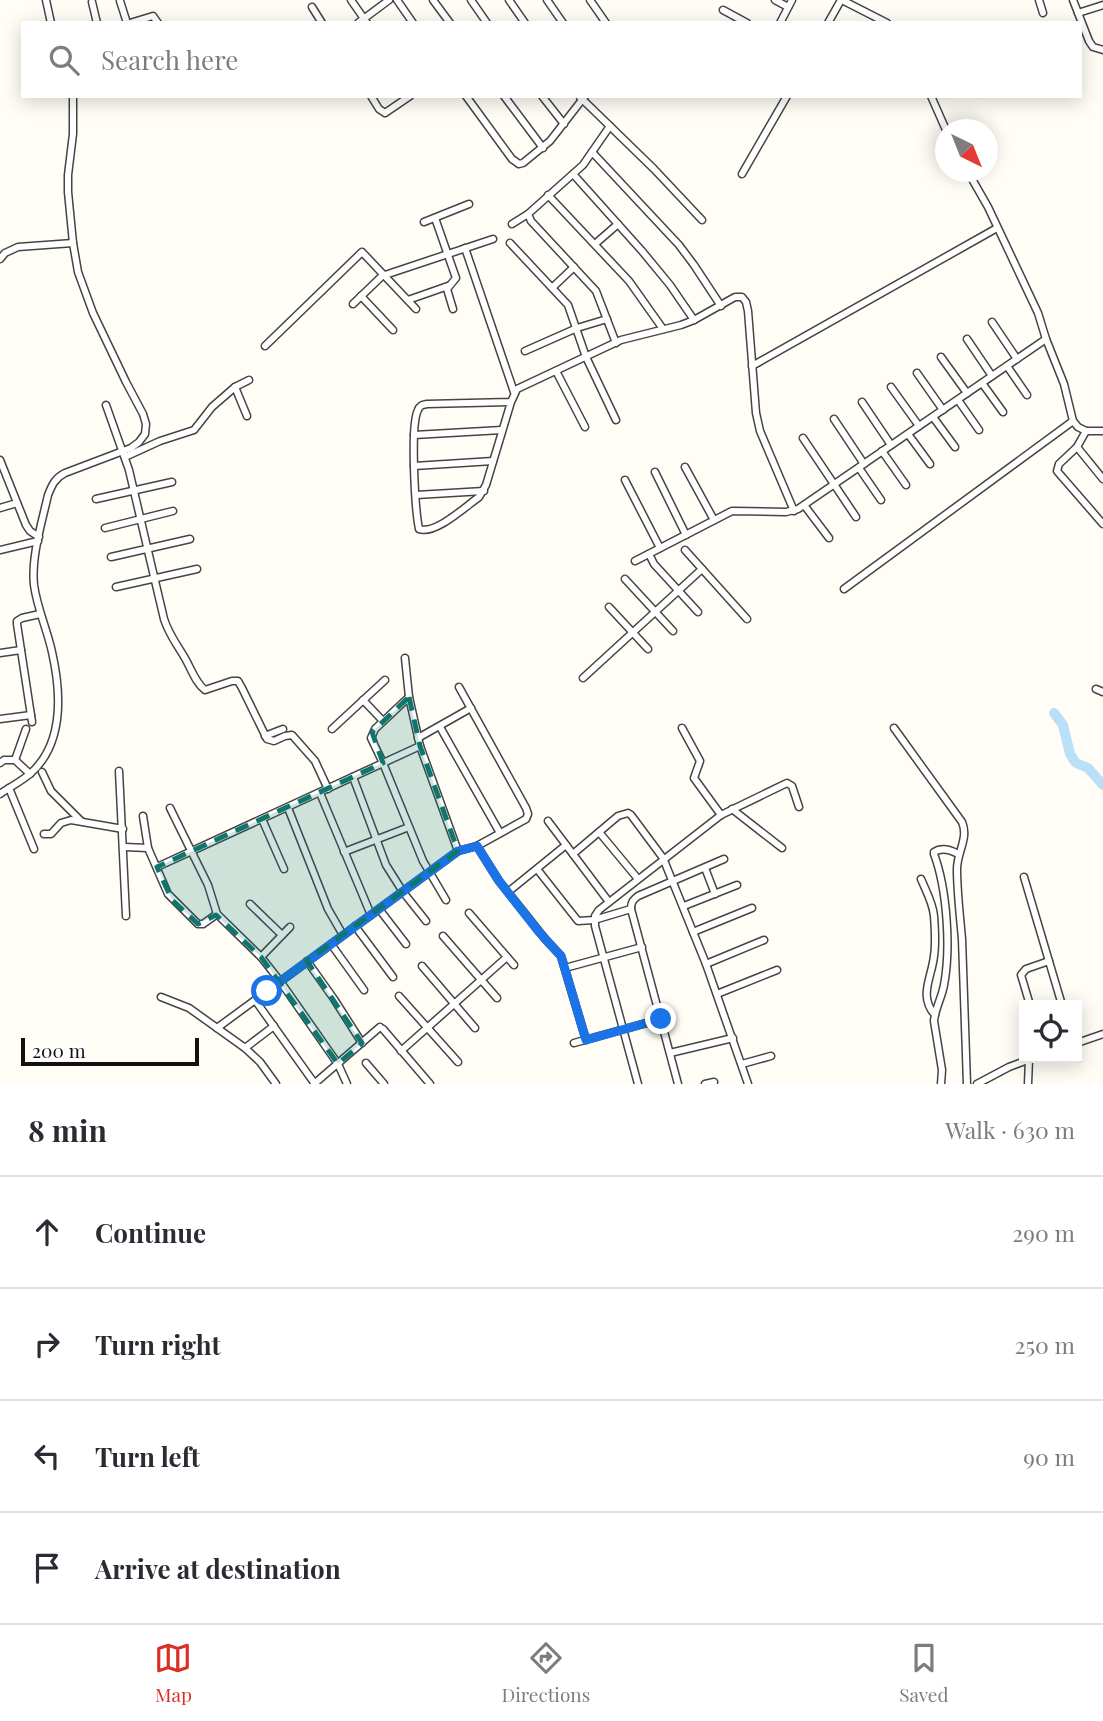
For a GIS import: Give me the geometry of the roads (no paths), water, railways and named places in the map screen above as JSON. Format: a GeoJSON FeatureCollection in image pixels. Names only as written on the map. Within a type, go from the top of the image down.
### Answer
{"type":"FeatureCollection","features":[{"type":"Feature","properties":{"kind":"street"},"geometry":{"type":"LineString","coordinates":[[46,0],[51,21]]}},
{"type":"Feature","properties":{"kind":"street"},"geometry":{"type":"LineString","coordinates":[[351,0],[363,21],[389,0]]}},
{"type":"Feature","properties":{"kind":"street"},"geometry":{"type":"LineString","coordinates":[[397,0],[413,21]]}},
{"type":"Feature","properties":{"kind":"street"},"geometry":{"type":"LineString","coordinates":[[433,0],[449,21]]}},
{"type":"Feature","properties":{"kind":"street"},"geometry":{"type":"LineString","coordinates":[[471,0],[486,21]]}},
{"type":"Feature","properties":{"kind":"street"},"geometry":{"type":"LineString","coordinates":[[509,0],[524,21]]}},
{"type":"Feature","properties":{"kind":"street"},"geometry":{"type":"LineString","coordinates":[[547,0],[562,21]]}},
{"type":"Feature","properties":{"kind":"street"},"geometry":{"type":"LineString","coordinates":[[590,0],[605,21]]}},
{"type":"Feature","properties":{"kind":"street"},"geometry":{"type":"LineString","coordinates":[[775,0],[790,3],[780,21]]}},
{"type":"Feature","properties":{"kind":"street"},"geometry":{"type":"LineString","coordinates":[[829,21],[841,0],[883,21]]}},
{"type":"Feature","properties":{"kind":"street"},"geometry":{"type":"LineString","coordinates":[[1039,0],[1044,13]]}},
{"type":"Feature","properties":{"kind":"street"},"geometry":{"type":"LineString","coordinates":[[1073,0],[1081,21]]}},
{"type":"Feature","properties":{"kind":"street"},"geometry":{"type":"LineString","coordinates":[[120,1],[127,21]]}},
{"type":"Feature","properties":{"kind":"street"},"geometry":{"type":"LineString","coordinates":[[92,2],[97,21]]}},
{"type":"Feature","properties":{"kind":"street"},"geometry":{"type":"LineString","coordinates":[[1078,13],[1103,5]]}},
{"type":"Feature","properties":{"kind":"street"},"geometry":{"type":"LineString","coordinates":[[312,7],[321,21]]}},
{"type":"Feature","properties":{"kind":"street"},"geometry":{"type":"LineString","coordinates":[[723,10],[743,21]]}},
{"type":"Feature","properties":{"kind":"street"},"geometry":{"type":"LineString","coordinates":[[135,21],[153,16],[157,21]]}},
{"type":"Feature","properties":{"kind":"street"},"geometry":{"type":"LineString","coordinates":[[1082,23],[1091,45],[1103,50]]}},
{"type":"Feature","properties":{"kind":"street"},"geometry":{"type":"LineString","coordinates":[[73,98],[68,192],[78,272],[93,313],[146,424],[145,434],[124,454]]}},
{"type":"Feature","properties":{"kind":"street"},"geometry":{"type":"LineString","coordinates":[[372,98],[385,113],[407,98]]}},
{"type":"Feature","properties":{"kind":"street"},"geometry":{"type":"LineString","coordinates":[[467,98],[519,164],[543,148],[582,98]]}},
{"type":"Feature","properties":{"kind":"street"},"geometry":{"type":"LineString","coordinates":[[506,98],[543,148]]}},
{"type":"Feature","properties":{"kind":"street"},"geometry":{"type":"LineString","coordinates":[[544,98],[564,124]]}},
{"type":"Feature","properties":{"kind":"street"},"geometry":{"type":"LineString","coordinates":[[584,98],[702,220]]}},
{"type":"Feature","properties":{"kind":"street"},"geometry":{"type":"LineString","coordinates":[[743,174],[785,98]]}},
{"type":"Feature","properties":{"kind":"street"},"geometry":{"type":"LineString","coordinates":[[932,98],[941,119]]}},
{"type":"Feature","properties":{"kind":"street"},"geometry":{"type":"LineString","coordinates":[[512,224],[528,214],[573,174],[610,127]]}},
{"type":"Feature","properties":{"kind":"street"},"geometry":{"type":"LineString","coordinates":[[592,152],[679,245],[721,306]]}},
{"type":"Feature","properties":{"kind":"street"},"geometry":{"type":"LineString","coordinates":[[573,174],[670,285],[694,320]]}},
{"type":"Feature","properties":{"kind":"street"},"geometry":{"type":"LineString","coordinates":[[975,182],[1038,313],[1064,384],[1073,421],[1086,430],[1103,431]]}},
{"type":"Feature","properties":{"kind":"street"},"geometry":{"type":"LineString","coordinates":[[548,195],[629,281],[663,329]]}},
{"type":"Feature","properties":{"kind":"street"},"geometry":{"type":"LineString","coordinates":[[424,222],[469,204]]}},
{"type":"Feature","properties":{"kind":"street"},"geometry":{"type":"LineString","coordinates":[[528,214],[531,221],[596,292],[616,343]]}},
{"type":"Feature","properties":{"kind":"street"},"geometry":{"type":"LineString","coordinates":[[435,218],[456,278],[447,289],[453,309]]}},
{"type":"Feature","properties":{"kind":"street"},"geometry":{"type":"LineString","coordinates":[[595,244],[618,224]]}},
{"type":"Feature","properties":{"kind":"street"},"geometry":{"type":"LineString","coordinates":[[752,366],[997,228]]}},
{"type":"Feature","properties":{"kind":"street"},"geometry":{"type":"LineString","coordinates":[[353,304],[384,275],[493,239]]}},
{"type":"Feature","properties":{"kind":"street"},"geometry":{"type":"LineString","coordinates":[[0,259],[5,253],[18,247],[74,243]]}},
{"type":"Feature","properties":{"kind":"street"},"geometry":{"type":"LineString","coordinates":[[510,243],[568,304],[586,357],[616,420]]}},
{"type":"Feature","properties":{"kind":"street"},"geometry":{"type":"LineString","coordinates":[[466,247],[514,392]]}},
{"type":"Feature","properties":{"kind":"street"},"geometry":{"type":"LineString","coordinates":[[265,346],[362,253],[416,309]]}},
{"type":"Feature","properties":{"kind":"street"},"geometry":{"type":"LineString","coordinates":[[552,287],[574,267]]}},
{"type":"Feature","properties":{"kind":"street"},"geometry":{"type":"LineString","coordinates":[[408,300],[450,285]]}},
{"type":"Feature","properties":{"kind":"street"},"geometry":{"type":"LineString","coordinates":[[361,296],[393,330]]}},
{"type":"Feature","properties":{"kind":"street"},"geometry":{"type":"LineString","coordinates":[[511,401],[423,404],[417,411],[414,466],[419,528],[422,531],[438,526],[484,491],[514,392],[521,386],[616,343],[681,325],[735,297],[742,297],[748,311],[756,413],[760,431],[794,511]]}},
{"type":"Feature","properties":{"kind":"street"},"geometry":{"type":"LineString","coordinates":[[525,351],[607,318]]}},
{"type":"Feature","properties":{"kind":"street"},"geometry":{"type":"LineString","coordinates":[[992,322],[1017,359]]}},
{"type":"Feature","properties":{"kind":"street"},"geometry":{"type":"LineString","coordinates":[[967,339],[992,376]]}},
{"type":"Feature","properties":{"kind":"street"},"geometry":{"type":"LineString","coordinates":[[635,561],[732,511],[794,511],[1046,339]]}},
{"type":"Feature","properties":{"kind":"street"},"geometry":{"type":"LineString","coordinates":[[941,357],[967,393]]}},
{"type":"Feature","properties":{"kind":"street"},"geometry":{"type":"LineString","coordinates":[[1007,366],[1027,395]]}},
{"type":"Feature","properties":{"kind":"street"},"geometry":{"type":"LineString","coordinates":[[556,371],[585,427]]}},
{"type":"Feature","properties":{"kind":"street"},"geometry":{"type":"LineString","coordinates":[[917,373],[943,410]]}},
{"type":"Feature","properties":{"kind":"street"},"geometry":{"type":"LineString","coordinates":[[0,794],[30,774],[45,755],[58,718],[52,652],[40,614],[33,570],[52,484],[58,477],[194,430],[212,407],[248,380]]}},
{"type":"Feature","properties":{"kind":"street"},"geometry":{"type":"LineString","coordinates":[[982,383],[1003,412]]}},
{"type":"Feature","properties":{"kind":"street"},"geometry":{"type":"LineString","coordinates":[[236,387],[247,416]]}},
{"type":"Feature","properties":{"kind":"street"},"geometry":{"type":"LineString","coordinates":[[891,387],[919,426]]}},
{"type":"Feature","properties":{"kind":"street"},"geometry":{"type":"LineString","coordinates":[[958,400],[979,430]]}},
{"type":"Feature","properties":{"kind":"street"},"geometry":{"type":"LineString","coordinates":[[862,402],[891,445]]}},
{"type":"Feature","properties":{"kind":"street"},"geometry":{"type":"LineString","coordinates":[[106,405],[124,454],[168,631],[202,688],[209,690],[232,681],[240,685],[267,739],[274,741],[292,735],[315,761],[328,789]]}},
{"type":"Feature","properties":{"kind":"street"},"geometry":{"type":"LineString","coordinates":[[933,417],[955,447]]}},
{"type":"Feature","properties":{"kind":"street"},"geometry":{"type":"LineString","coordinates":[[834,419],[881,499]]}},
{"type":"Feature","properties":{"kind":"street"},"geometry":{"type":"LineString","coordinates":[[844,589],[1073,421]]}},
{"type":"Feature","properties":{"kind":"street"},"geometry":{"type":"LineString","coordinates":[[414,435],[502,430]]}},
{"type":"Feature","properties":{"kind":"street"},"geometry":{"type":"LineString","coordinates":[[1086,430],[1077,447],[1059,464],[1057,471],[1103,524]]}},
{"type":"Feature","properties":{"kind":"street"},"geometry":{"type":"LineString","coordinates":[[908,434],[930,464]]}},
{"type":"Feature","properties":{"kind":"street"},"geometry":{"type":"LineString","coordinates":[[803,438],[856,517]]}},
{"type":"Feature","properties":{"kind":"street"},"geometry":{"type":"LineString","coordinates":[[1077,447],[1103,479]]}},
{"type":"Feature","properties":{"kind":"street"},"geometry":{"type":"LineString","coordinates":[[883,451],[906,485]]}},
{"type":"Feature","properties":{"kind":"street"},"geometry":{"type":"LineString","coordinates":[[0,460],[2,472],[30,531],[39,539]]}},
{"type":"Feature","properties":{"kind":"street"},"geometry":{"type":"LineString","coordinates":[[414,466],[493,461]]}},
{"type":"Feature","properties":{"kind":"street"},"geometry":{"type":"LineString","coordinates":[[685,467],[714,520]]}},
{"type":"Feature","properties":{"kind":"street"},"geometry":{"type":"LineString","coordinates":[[654,472],[686,535]]}},
{"type":"Feature","properties":{"kind":"street"},"geometry":{"type":"LineString","coordinates":[[625,480],[660,548]]}},
{"type":"Feature","properties":{"kind":"street"},"geometry":{"type":"LineString","coordinates":[[96,499],[172,482]]}},
{"type":"Feature","properties":{"kind":"street"},"geometry":{"type":"LineString","coordinates":[[416,495],[484,491]]}},
{"type":"Feature","properties":{"kind":"street"},"geometry":{"type":"LineString","coordinates":[[0,508],[18,503]]}},
{"type":"Feature","properties":{"kind":"street"},"geometry":{"type":"LineString","coordinates":[[804,505],[829,538]]}},
{"type":"Feature","properties":{"kind":"street"},"geometry":{"type":"LineString","coordinates":[[105,528],[173,511]]}},
{"type":"Feature","properties":{"kind":"street"},"geometry":{"type":"LineString","coordinates":[[0,550],[39,539]]}},
{"type":"Feature","properties":{"kind":"street"},"geometry":{"type":"LineString","coordinates":[[111,558],[190,539]]}},
{"type":"Feature","properties":{"kind":"street"},"geometry":{"type":"LineString","coordinates":[[685,550],[747,619]]}},
{"type":"Feature","properties":{"kind":"street"},"geometry":{"type":"LineString","coordinates":[[649,554],[654,564],[698,612]]}},
{"type":"Feature","properties":{"kind":"street"},"geometry":{"type":"LineString","coordinates":[[116,587],[197,569]]}},
{"type":"Feature","properties":{"kind":"street"},"geometry":{"type":"LineString","coordinates":[[583,678],[702,569]]}},
{"type":"Feature","properties":{"kind":"street"},"geometry":{"type":"LineString","coordinates":[[625,579],[673,631]]}},
{"type":"Feature","properties":{"kind":"street"},"geometry":{"type":"LineString","coordinates":[[609,607],[648,649]]}},
{"type":"Feature","properties":{"kind":"street"},"geometry":{"type":"LineString","coordinates":[[0,718],[31,718],[17,621],[40,614]]}},
{"type":"Feature","properties":{"kind":"street"},"geometry":{"type":"LineString","coordinates":[[0,653],[21,650]]}},
{"type":"Feature","properties":{"kind":"street"},"geometry":{"type":"LineString","coordinates":[[405,658],[420,746],[458,851]]}},
{"type":"Feature","properties":{"kind":"street"},"geometry":{"type":"LineString","coordinates":[[332,729],[385,680]]}},
{"type":"Feature","properties":{"kind":"street"},"geometry":{"type":"LineString","coordinates":[[217,1028],[458,851],[477,846],[500,834],[522,821],[528,814],[459,687]]}},
{"type":"Feature","properties":{"kind":"street"},"geometry":{"type":"LineString","coordinates":[[410,697],[372,732],[371,738],[429,873],[446,900]]}},
{"type":"Feature","properties":{"kind":"street"},"geometry":{"type":"LineString","coordinates":[[363,700],[383,721]]}},
{"type":"Feature","properties":{"kind":"street"},"geometry":{"type":"LineString","coordinates":[[418,738],[471,708]]}},
{"type":"Feature","properties":{"kind":"street"},"geometry":{"type":"LineString","coordinates":[[440,727],[500,834]]}},
{"type":"Feature","properties":{"kind":"street"},"geometry":{"type":"LineString","coordinates":[[681,727],[700,761],[694,778],[721,815]]}},
{"type":"Feature","properties":{"kind":"street"},"geometry":{"type":"LineString","coordinates":[[894,727],[965,829],[957,868],[967,1084]]}},
{"type":"Feature","properties":{"kind":"street"},"geometry":{"type":"LineString","coordinates":[[15,760],[26,729]]}},
{"type":"Feature","properties":{"kind":"street"},"geometry":{"type":"LineString","coordinates":[[265,736],[283,729]]}},
{"type":"Feature","properties":{"kind":"street"},"geometry":{"type":"LineString","coordinates":[[157,867],[420,746]]}},
{"type":"Feature","properties":{"kind":"street"},"geometry":{"type":"LineString","coordinates":[[1,759],[15,760],[30,774]]}},
{"type":"Feature","properties":{"kind":"street"},"geometry":{"type":"LineString","coordinates":[[119,771],[126,916]]}},
{"type":"Feature","properties":{"kind":"street"},"geometry":{"type":"LineString","coordinates":[[43,772],[51,792],[81,821]]}},
{"type":"Feature","properties":{"kind":"street"},"geometry":{"type":"LineString","coordinates":[[353,777],[386,866],[426,920]]}},
{"type":"Feature","properties":{"kind":"street"},"geometry":{"type":"LineString","coordinates":[[638,1084],[594,920],[599,910],[732,809],[787,783],[792,786],[799,807]]}},
{"type":"Feature","properties":{"kind":"street"},"geometry":{"type":"LineString","coordinates":[[9,788],[34,849]]}},
{"type":"Feature","properties":{"kind":"street"},"geometry":{"type":"LineString","coordinates":[[320,793],[370,915]]}},
{"type":"Feature","properties":{"kind":"street"},"geometry":{"type":"LineString","coordinates":[[170,808],[208,885],[217,914],[261,957],[280,981],[338,1064],[347,1084]]}},
{"type":"Feature","properties":{"kind":"street"},"geometry":{"type":"LineString","coordinates":[[288,808],[328,909],[343,935]]}},
{"type":"Feature","properties":{"kind":"street"},"geometry":{"type":"LineString","coordinates":[[732,809],[782,848]]}},
{"type":"Feature","properties":{"kind":"street"},"geometry":{"type":"LineString","coordinates":[[573,854],[618,816],[628,813],[663,859],[673,881],[706,964],[748,1084]]}},
{"type":"Feature","properties":{"kind":"street"},"geometry":{"type":"LineString","coordinates":[[143,816],[148,848],[168,894],[198,924],[203,924],[217,914]]}},
{"type":"Feature","properties":{"kind":"street"},"geometry":{"type":"LineString","coordinates":[[262,819],[284,869]]}},
{"type":"Feature","properties":{"kind":"street"},"geometry":{"type":"LineString","coordinates":[[44,834],[51,834],[61,823],[71,820],[122,829]]}},
{"type":"Feature","properties":{"kind":"street"},"geometry":{"type":"LineString","coordinates":[[548,821],[609,902]]}},
{"type":"Feature","properties":{"kind":"street"},"geometry":{"type":"LineString","coordinates":[[344,852],[409,827]]}},
{"type":"Feature","properties":{"kind":"street"},"geometry":{"type":"LineString","coordinates":[[599,832],[638,879]]}},
{"type":"Feature","properties":{"kind":"street"},"geometry":{"type":"LineString","coordinates":[[508,892],[566,845]]}},
{"type":"Feature","properties":{"kind":"street"},"geometry":{"type":"LineString","coordinates":[[477,846],[508,892],[557,952],[565,968],[586,1040]]}},
{"type":"Feature","properties":{"kind":"street"},"geometry":{"type":"LineString","coordinates":[[124,847],[148,848]]}},
{"type":"Feature","properties":{"kind":"street"},"geometry":{"type":"LineString","coordinates":[[941,1084],[942,1070],[935,1015],[947,968],[947,937],[941,878],[934,852],[940,849],[958,854]]}},
{"type":"Feature","properties":{"kind":"street"},"geometry":{"type":"LineString","coordinates":[[678,1084],[631,909],[633,900],[638,896],[724,859]]}},
{"type":"Feature","properties":{"kind":"street"},"geometry":{"type":"LineString","coordinates":[[705,868],[715,894]]}},
{"type":"Feature","properties":{"kind":"street"},"geometry":{"type":"LineString","coordinates":[[537,869],[578,921],[594,920],[631,909]]}},
{"type":"Feature","properties":{"kind":"street"},"geometry":{"type":"LineString","coordinates":[[1024,877],[1061,1000]]}},
{"type":"Feature","properties":{"kind":"street"},"geometry":{"type":"LineString","coordinates":[[921,879],[934,914],[934,955],[926,992],[927,1002],[935,1015]]}},
{"type":"Feature","properties":{"kind":"street"},"geometry":{"type":"LineString","coordinates":[[684,906],[737,885]]}},
{"type":"Feature","properties":{"kind":"street"},"geometry":{"type":"LineString","coordinates":[[250,904],[282,935]]}},
{"type":"Feature","properties":{"kind":"street"},"geometry":{"type":"LineString","coordinates":[[693,932],[752,908]]}},
{"type":"Feature","properties":{"kind":"street"},"geometry":{"type":"LineString","coordinates":[[379,909],[406,944]]}},
{"type":"Feature","properties":{"kind":"street"},"geometry":{"type":"LineString","coordinates":[[469,913],[514,965]]}},
{"type":"Feature","properties":{"kind":"street"},"geometry":{"type":"LineString","coordinates":[[355,926],[393,977]]}},
{"type":"Feature","properties":{"kind":"street"},"geometry":{"type":"LineString","coordinates":[[261,957],[290,927]]}},
{"type":"Feature","properties":{"kind":"street"},"geometry":{"type":"LineString","coordinates":[[443,936],[497,998]]}},
{"type":"Feature","properties":{"kind":"street"},"geometry":{"type":"LineString","coordinates":[[706,964],[764,940]]}},
{"type":"Feature","properties":{"kind":"street"},"geometry":{"type":"LineString","coordinates":[[331,943],[364,990]]}},
{"type":"Feature","properties":{"kind":"street"},"geometry":{"type":"LineString","coordinates":[[565,968],[642,947]]}},
{"type":"Feature","properties":{"kind":"street"},"geometry":{"type":"LineString","coordinates":[[401,1051],[507,957]]}},
{"type":"Feature","properties":{"kind":"street"},"geometry":{"type":"LineString","coordinates":[[307,961],[362,1043]]}},
{"type":"Feature","properties":{"kind":"street"},"geometry":{"type":"LineString","coordinates":[[1028,1000],[1021,975],[1026,969],[1049,961]]}},
{"type":"Feature","properties":{"kind":"street"},"geometry":{"type":"LineString","coordinates":[[422,967],[475,1028]]}},
{"type":"Feature","properties":{"kind":"street"},"geometry":{"type":"LineString","coordinates":[[717,994],[777,970]]}},
{"type":"Feature","properties":{"kind":"street"},"geometry":{"type":"LineString","coordinates":[[399,996],[458,1062]]}},
{"type":"Feature","properties":{"kind":"street"},"geometry":{"type":"LineString","coordinates":[[161,997],[189,1008],[244,1048],[260,1062],[276,1084]]}},
{"type":"Feature","properties":{"kind":"street"},"geometry":{"type":"LineString","coordinates":[[255,1000],[314,1084],[381,1028],[426,1082]]}},
{"type":"Feature","properties":{"kind":"street"},"geometry":{"type":"LineString","coordinates":[[574,1042],[661,1019]]}},
{"type":"Feature","properties":{"kind":"street"},"geometry":{"type":"LineString","coordinates":[[244,1048],[274,1026]]}},
{"type":"Feature","properties":{"kind":"street"},"geometry":{"type":"LineString","coordinates":[[1082,1041],[1103,1034]]}},
{"type":"Feature","properties":{"kind":"street"},"geometry":{"type":"LineString","coordinates":[[670,1053],[733,1038]]}},
{"type":"Feature","properties":{"kind":"street"},"geometry":{"type":"LineString","coordinates":[[742,1064],[771,1056]]}},
{"type":"Feature","properties":{"kind":"street"},"geometry":{"type":"LineString","coordinates":[[366,1063],[384,1084]]}},
{"type":"Feature","properties":{"kind":"street"},"geometry":{"type":"LineString","coordinates":[[977,1084],[1021,1063]]}},
{"type":"Feature","properties":{"kind":"street"},"geometry":{"type":"LineString","coordinates":[[1028,1084],[1030,1063]]}},
{"type":"Feature","properties":{"kind":"street"},"geometry":{"type":"LineString","coordinates":[[705,1084],[714,1082]]}},
{"type":"Feature","properties":{"kind":"waterway"},"geometry":{"type":"LineString","coordinates":[[1054,713],[1063,725],[1070,754],[1076,763],[1088,768],[1103,785]]}}]}
